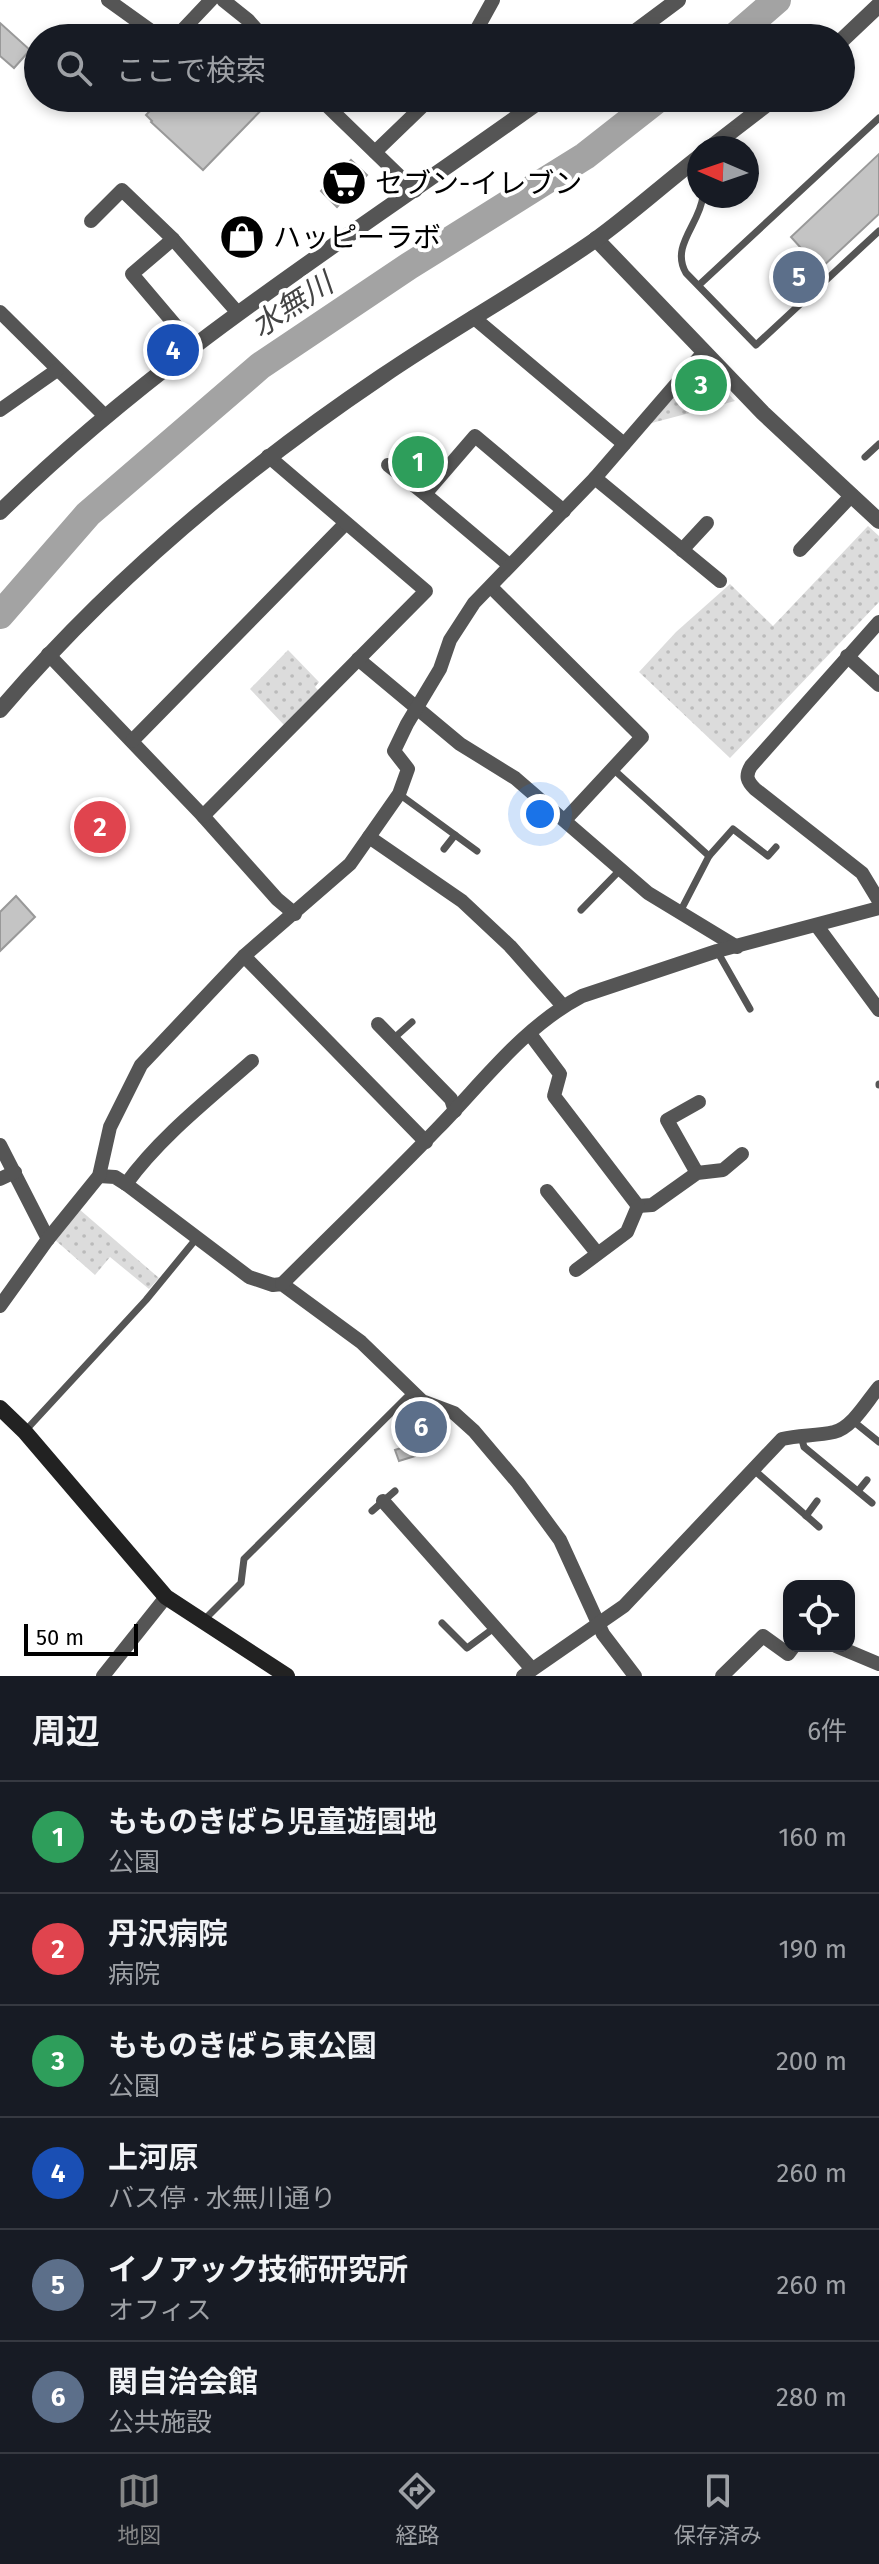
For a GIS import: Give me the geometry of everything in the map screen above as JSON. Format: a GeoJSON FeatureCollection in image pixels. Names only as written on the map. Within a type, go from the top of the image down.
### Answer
{"type":"FeatureCollection","features":[{"type":"Feature","properties":{"kind":"main road"},"geometry":{"type":"LineString","coordinates":[[0,1408],[25,1432],[166,1597],[287,1676]]}},
{"type":"Feature","properties":{"kind":"street"},"geometry":{"type":"LineString","coordinates":[[108,0],[141,24]]}},
{"type":"Feature","properties":{"kind":"street"},"geometry":{"type":"LineString","coordinates":[[188,24],[211,0]]}},
{"type":"Feature","properties":{"kind":"street"},"geometry":{"type":"LineString","coordinates":[[223,0],[252,24]]}},
{"type":"Feature","properties":{"kind":"street"},"geometry":{"type":"LineString","coordinates":[[480,24],[493,0]]}},
{"type":"Feature","properties":{"kind":"street"},"geometry":{"type":"LineString","coordinates":[[646,24],[678,0]]}},
{"type":"Feature","properties":{"kind":"street"},"geometry":{"type":"LineString","coordinates":[[855,28],[879,5]]}},
{"type":"Feature","properties":{"kind":"street"},"geometry":{"type":"LineString","coordinates":[[334,112],[415,191]]}},
{"type":"Feature","properties":{"kind":"street"},"geometry":{"type":"LineString","coordinates":[[375,152],[416,112]]}},
{"type":"Feature","properties":{"kind":"street"},"geometry":{"type":"LineString","coordinates":[[0,512],[105,416],[193,346],[525,112]]}},
{"type":"Feature","properties":{"kind":"street"},"geometry":{"type":"LineString","coordinates":[[726,136],[757,112]]}},
{"type":"Feature","properties":{"kind":"street"},"geometry":{"type":"LineString","coordinates":[[0,710],[48,654],[116,586],[208,504],[268,456],[381,376],[596,239],[687,166]]}},
{"type":"Feature","properties":{"kind":"street"},"geometry":{"type":"LineString","coordinates":[[91,221],[122,190],[173,239],[238,313]]}},
{"type":"Feature","properties":{"kind":"street"},"geometry":{"type":"LineString","coordinates":[[173,239],[132,274],[193,346]]}},
{"type":"Feature","properties":{"kind":"street"},"geometry":{"type":"LineString","coordinates":[[596,239],[703,353],[879,521]]}},
{"type":"Feature","properties":{"kind":"street"},"geometry":{"type":"LineString","coordinates":[[0,312],[105,416]]}},
{"type":"Feature","properties":{"kind":"street"},"geometry":{"type":"LineString","coordinates":[[473,317],[624,444]]}},
{"type":"Feature","properties":{"kind":"street"},"geometry":{"type":"LineString","coordinates":[[0,1306],[48,1239],[99,1176],[110,1127],[141,1065],[244,956],[350,864],[399,794],[408,769],[394,751],[440,669],[450,640],[474,603],[595,478],[703,353]]}},
{"type":"Feature","properties":{"kind":"street"},"geometry":{"type":"LineString","coordinates":[[1,406],[57,370]]}},
{"type":"Feature","properties":{"kind":"street"},"geometry":{"type":"LineString","coordinates":[[425,494],[475,436],[564,511]]}},
{"type":"Feature","properties":{"kind":"street"},"geometry":{"type":"LineString","coordinates":[[203,816],[426,591],[268,456]]}},
{"type":"Feature","properties":{"kind":"street"},"geometry":{"type":"LineString","coordinates":[[388,465],[509,565]]}},
{"type":"Feature","properties":{"kind":"street"},"geometry":{"type":"LineString","coordinates":[[595,478],[682,550],[695,571],[720,581]]}},
{"type":"Feature","properties":{"kind":"street"},"geometry":{"type":"LineString","coordinates":[[800,550],[852,495]]}},
{"type":"Feature","properties":{"kind":"street"},"geometry":{"type":"LineString","coordinates":[[682,550],[707,523]]}},
{"type":"Feature","properties":{"kind":"street"},"geometry":{"type":"LineString","coordinates":[[132,741],[345,524]]}},
{"type":"Feature","properties":{"kind":"street"},"geometry":{"type":"LineString","coordinates":[[491,587],[642,737],[565,820]]}},
{"type":"Feature","properties":{"kind":"street"},"geometry":{"type":"LineString","coordinates":[[99,1176],[115,1177],[126,1184],[249,1277],[273,1285],[282,1284],[426,1142],[498,1061],[563,1006],[582,996],[717,951],[877,910],[862,873],[755,789],[748,782],[747,774],[879,622]]}},
{"type":"Feature","properties":{"kind":"street"},"geometry":{"type":"LineString","coordinates":[[48,654],[203,816],[277,899],[295,914]]}},
{"type":"Feature","properties":{"kind":"street"},"geometry":{"type":"LineString","coordinates":[[847,656],[879,685]]}},
{"type":"Feature","properties":{"kind":"street"},"geometry":{"type":"LineString","coordinates":[[358,659],[460,744],[515,778],[648,893],[737,947]]}},
{"type":"Feature","properties":{"kind":"street"},"geometry":{"type":"LineString","coordinates":[[369,837],[462,901],[510,946],[563,1006]]}},
{"type":"Feature","properties":{"kind":"street"},"geometry":{"type":"LineString","coordinates":[[817,926],[879,1010]]}},
{"type":"Feature","properties":{"kind":"street"},"geometry":{"type":"LineString","coordinates":[[244,956],[426,1142]]}},
{"type":"Feature","properties":{"kind":"street"},"geometry":{"type":"LineString","coordinates":[[378,1024],[451,1099],[455,1111]]}},
{"type":"Feature","properties":{"kind":"street"},"geometry":{"type":"LineString","coordinates":[[530,1034],[560,1074],[554,1096],[638,1206]]}},
{"type":"Feature","properties":{"kind":"street"},"geometry":{"type":"LineString","coordinates":[[126,1184],[186,1119],[252,1061]]}},
{"type":"Feature","properties":{"kind":"street"},"geometry":{"type":"LineString","coordinates":[[697,1173],[667,1120],[699,1102]]}},
{"type":"Feature","properties":{"kind":"street"},"geometry":{"type":"LineString","coordinates":[[0,1145],[48,1239]]}},
{"type":"Feature","properties":{"kind":"street"},"geometry":{"type":"LineString","coordinates":[[638,1206],[652,1205],[697,1173],[723,1170],[742,1154]]}},
{"type":"Feature","properties":{"kind":"street"},"geometry":{"type":"LineString","coordinates":[[0,1179],[15,1172]]}},
{"type":"Feature","properties":{"kind":"street"},"geometry":{"type":"LineString","coordinates":[[547,1191],[597,1253]]}},
{"type":"Feature","properties":{"kind":"street"},"geometry":{"type":"LineString","coordinates":[[576,1270],[627,1232],[638,1206]]}},
{"type":"Feature","properties":{"kind":"street"},"geometry":{"type":"LineString","coordinates":[[282,1284],[361,1342],[422,1401],[454,1413],[474,1431],[560,1540],[600,1625],[635,1676]]}},
{"type":"Feature","properties":{"kind":"street"},"geometry":{"type":"LineString","coordinates":[[378,1506],[432,1546],[528,1673],[624,1606],[674,1557],[782,1439],[800,1434],[830,1433],[846,1426],[879,1387]]}},
{"type":"Feature","properties":{"kind":"street"},"geometry":{"type":"LineString","coordinates":[[103,1676],[166,1597]]}},
{"type":"Feature","properties":{"kind":"street"},"geometry":{"type":"LineString","coordinates":[[722,1676],[763,1636],[783,1650]]}},
{"type":"Feature","properties":{"kind":"street"},"geometry":{"type":"LineString","coordinates":[[850,1652],[879,1664]]}},
{"type":"Feature","properties":{"kind":"lane"},"geometry":{"type":"LineString","coordinates":[[699,285],[879,118]]}},
{"type":"Feature","properties":{"kind":"lane"},"geometry":{"type":"LineString","coordinates":[[702,208],[679,251],[680,263],[756,345],[879,231]]}},
{"type":"Feature","properties":{"kind":"lane"},"geometry":{"type":"LineString","coordinates":[[865,457],[879,444]]}},
{"type":"Feature","properties":{"kind":"lane"},"geometry":{"type":"LineString","coordinates":[[612,769],[709,856]]}},
{"type":"Feature","properties":{"kind":"lane"},"geometry":{"type":"LineString","coordinates":[[399,794],[477,851]]}},
{"type":"Feature","properties":{"kind":"lane"},"geometry":{"type":"LineString","coordinates":[[680,912],[709,856],[733,829],[768,856],[776,847]]}},
{"type":"Feature","properties":{"kind":"lane"},"geometry":{"type":"LineString","coordinates":[[444,849],[455,835]]}},
{"type":"Feature","properties":{"kind":"lane"},"geometry":{"type":"LineString","coordinates":[[581,910],[621,869]]}},
{"type":"Feature","properties":{"kind":"lane"},"geometry":{"type":"LineString","coordinates":[[717,951],[750,1009]]}},
{"type":"Feature","properties":{"kind":"lane"},"geometry":{"type":"LineString","coordinates":[[393,1040],[412,1022]]}},
{"type":"Feature","properties":{"kind":"lane"},"geometry":{"type":"LineString","coordinates":[[25,1432],[146,1300],[196,1239]]}},
{"type":"Feature","properties":{"kind":"lane"},"geometry":{"type":"LineString","coordinates":[[203,1621],[241,1583],[244,1559],[412,1392]]}},
{"type":"Feature","properties":{"kind":"lane"},"geometry":{"type":"LineString","coordinates":[[851,1420],[879,1442]]}},
{"type":"Feature","properties":{"kind":"lane"},"geometry":{"type":"LineString","coordinates":[[800,1434],[804,1447],[872,1503]]}},
{"type":"Feature","properties":{"kind":"lane"},"geometry":{"type":"LineString","coordinates":[[752,1469],[819,1527]]}},
{"type":"Feature","properties":{"kind":"lane"},"geometry":{"type":"LineString","coordinates":[[858,1491],[867,1480]]}},
{"type":"Feature","properties":{"kind":"lane"},"geometry":{"type":"LineString","coordinates":[[378,1506],[395,1491]]}},
{"type":"Feature","properties":{"kind":"lane"},"geometry":{"type":"LineString","coordinates":[[806,1516],[817,1501]]}},
{"type":"Feature","properties":{"kind":"lane"},"geometry":{"type":"LineString","coordinates":[[442,1623],[467,1648],[495,1626]]}},
{"type":"Feature","properties":{"kind":"shaded area"},"geometry":{"type":"Polygon","coordinates":[[[696,369],[703,369],[735,401],[648,424],[696,369]]]}},
{"type":"Feature","properties":{"kind":"shaded area"},"geometry":{"type":"Polygon","coordinates":[[[417,439],[444,463],[428,484],[419,484],[393,461],[417,439]]]}},
{"type":"Feature","properties":{"kind":"shaded area"},"geometry":{"type":"Polygon","coordinates":[[[868,526],[879,536],[879,602],[730,758],[639,672],[676,632],[730,584],[773,626],[868,526]]]}},
{"type":"Feature","properties":{"kind":"shaded area"},"geometry":{"type":"Polygon","coordinates":[[[288,650],[319,682],[315,687],[318,690],[284,725],[250,689],[288,650]]]}},
{"type":"Feature","properties":{"kind":"shaded area"},"geometry":{"type":"Polygon","coordinates":[[[79,1209],[159,1278],[149,1289],[110,1257],[95,1275],[54,1239],[79,1209]]]}},
{"type":"Feature","properties":{"kind":"building"},"geometry":{"type":"Polygon","coordinates":[[[0,23],[24,45],[24,57],[14,68],[0,56],[0,23]]]}},
{"type":"Feature","properties":{"kind":"building"},"geometry":{"type":"Polygon","coordinates":[[[149,112],[259,112],[203,170],[146,115],[149,112]]]}},
{"type":"Feature","properties":{"kind":"building"},"geometry":{"type":"Polygon","coordinates":[[[879,154],[879,214],[820,269],[791,237],[879,154]]]}},
{"type":"Feature","properties":{"kind":"building","name":"セブン-イレブン"},"geometry":{"type":"Polygon","coordinates":[[[351,160],[367,175],[337,207],[321,191],[351,160]]]}},
{"type":"Feature","properties":{"kind":"building","name":"ハッピーラボ"},"geometry":{"type":"Polygon","coordinates":[[[242,217],[262,237],[242,257],[222,237],[242,217]]]}},
{"type":"Feature","properties":{"kind":"building"},"geometry":{"type":"Polygon","coordinates":[[[16,896],[35,917],[0,951],[0,912],[16,896]]]}},
{"type":"Feature","properties":{"kind":"building"},"geometry":{"type":"Polygon","coordinates":[[[420,1411],[434,1419],[416,1446],[403,1438],[420,1411]]]}},
{"type":"Feature","properties":{"kind":"building"},"geometry":{"type":"Polygon","coordinates":[[[411,1445],[415,1456],[399,1461],[395,1450],[411,1445]]]}},
{"type":"Feature","properties":{"kind":"waterway","name":"水無川"},"geometry":{"type":"LineString","coordinates":[[749,24],[777,0]]}},
{"type":"Feature","properties":{"kind":"waterway","name":"水無川"},"geometry":{"type":"LineString","coordinates":[[0,615],[88,514],[260,366],[409,266],[585,156],[641,112]]}},
{"type":"Feature","properties":{"kind":"place","name":"セブン-イレブン"},"geometry":{"type":"Point","coordinates":[344,183]}},
{"type":"Feature","properties":{"kind":"place","name":"ハッピーラボ"},"geometry":{"type":"Point","coordinates":[242,237]}},
{"type":"Feature","properties":{"kind":"place","name":"イノアック技術研究所"},"geometry":{"type":"Point","coordinates":[799,277]}},
{"type":"Feature","properties":{"kind":"place","name":"上河原"},"geometry":{"type":"Point","coordinates":[173,350]}},
{"type":"Feature","properties":{"kind":"place","name":"もものきばら東公園"},"geometry":{"type":"Point","coordinates":[701,385]}},
{"type":"Feature","properties":{"kind":"place","name":"もものきばら児童遊園地"},"geometry":{"type":"Point","coordinates":[418,462]}},
{"type":"Feature","properties":{"kind":"place","name":"丹沢病院"},"geometry":{"type":"Point","coordinates":[100,827]}},
{"type":"Feature","properties":{"kind":"place","name":"関自治会館"},"geometry":{"type":"Point","coordinates":[421,1427]}}]}
